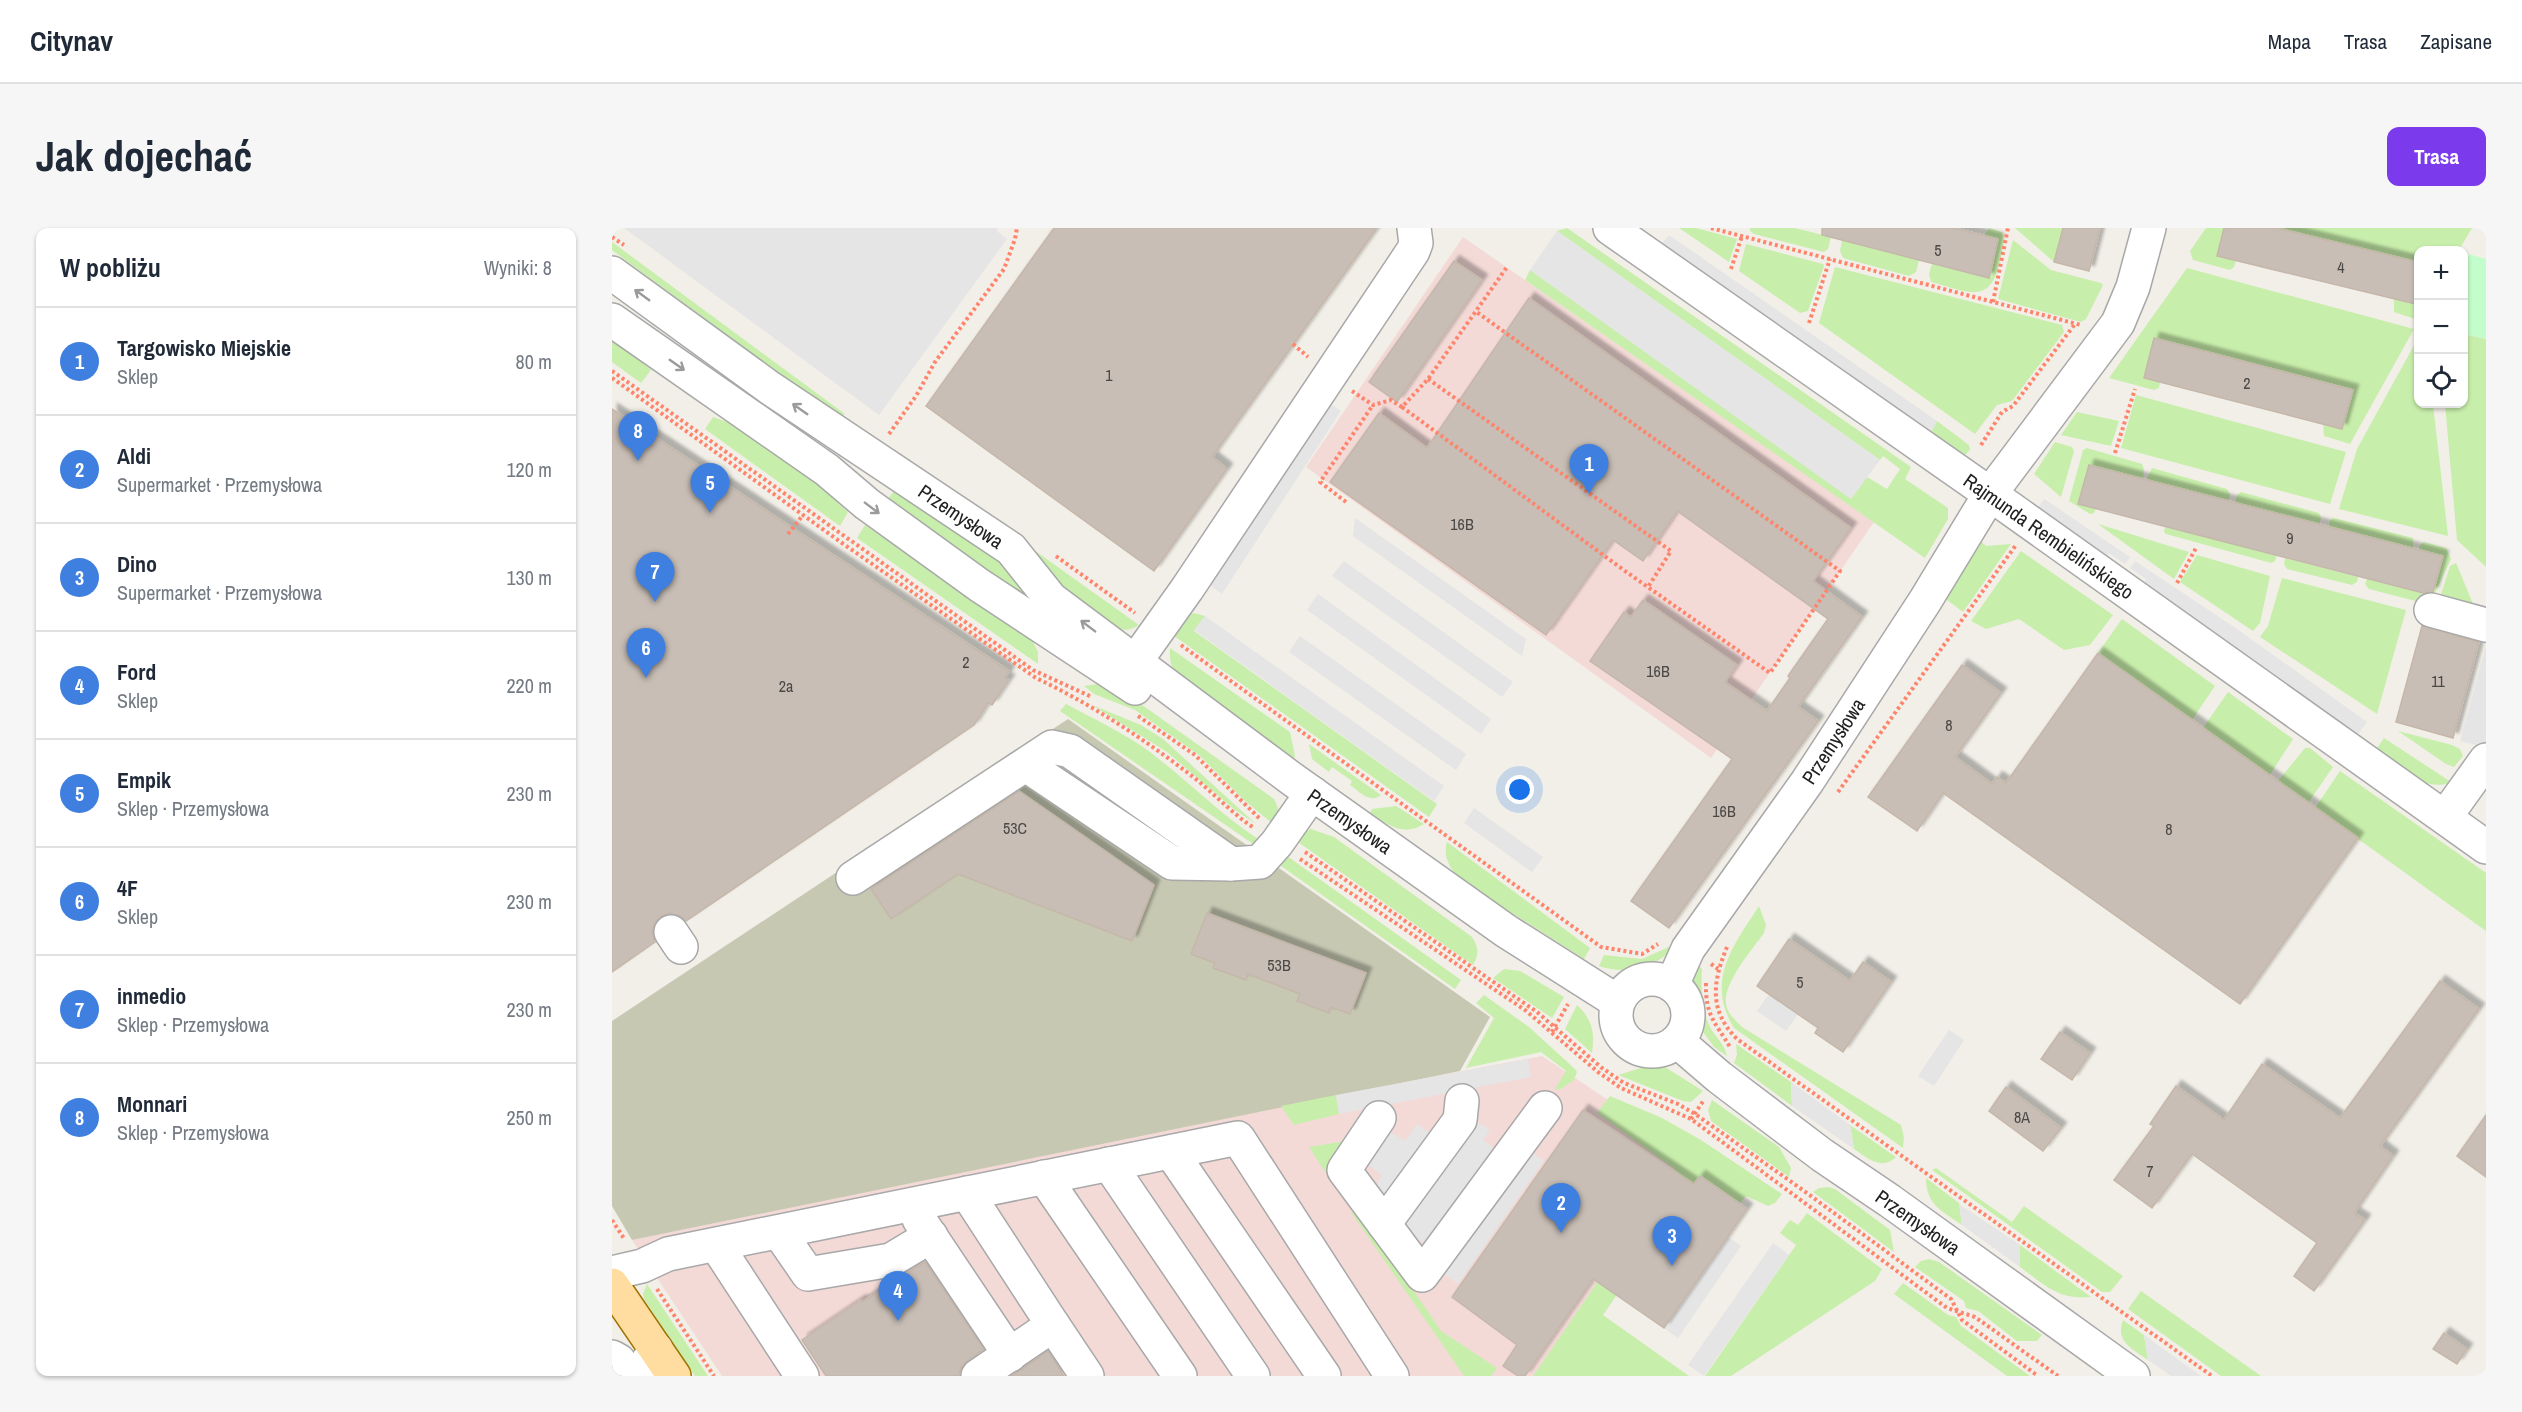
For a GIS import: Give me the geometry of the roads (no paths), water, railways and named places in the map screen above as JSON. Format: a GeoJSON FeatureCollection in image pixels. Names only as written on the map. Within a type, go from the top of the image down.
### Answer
{"type":"FeatureCollection","features":[{"type":"Feature","properties":{"kind":"main road"},"geometry":{"type":"LineString","coordinates":[[612,1285],[674,1376]]}},
{"type":"Feature","properties":{"kind":"street"},"geometry":{"type":"LineString","coordinates":[[1135,662],[1413,251],[1416,243],[1414,228]]}},
{"type":"Feature","properties":{"kind":"street","name":"Rajmunda Rembielińskiego"},"geometry":{"type":"LineString","coordinates":[[1610,228],[1990,494],[2486,847]]}},
{"type":"Feature","properties":{"kind":"street","name":"Przemysłowa"},"geometry":{"type":"LineString","coordinates":[[1672,985],[1704,958],[1813,772],[1925,601],[1990,494],[2118,323],[2133,287],[2149,228]]}},
{"type":"Feature","properties":{"kind":"street","name":"Przemysłowa"},"geometry":{"type":"LineString","coordinates":[[612,273],[779,395],[1011,549],[1051,598],[1135,662],[1302,786],[1506,931],[1618,1002]]}},
{"type":"Feature","properties":{"kind":"street","name":"Przemysłowa"},"geometry":{"type":"LineString","coordinates":[[612,320],[827,470],[867,504],[979,585],[1203,733],[1302,786]]}},
{"type":"Feature","properties":{"kind":"street"},"geometry":{"type":"LineString","coordinates":[[2431,610],[2486,625]]}},
{"type":"Feature","properties":{"kind":"street"},"geometry":{"type":"LineString","coordinates":[[853,878],[1052,747],[1070,751],[1231,864],[1260,862],[1279,839],[1302,786]]}},
{"type":"Feature","properties":{"kind":"street"},"geometry":{"type":"LineString","coordinates":[[2445,817],[2486,760]]}},
{"type":"Feature","properties":{"kind":"street"},"geometry":{"type":"LineString","coordinates":[[1657,979],[1672,985],[1683,996],[1688,1012],[1686,1028],[1677,1041],[1663,1050],[1647,1051],[1631,1045],[1620,1033],[1616,1018],[1618,1002],[1627,988],[1641,980],[1657,979]]}},
{"type":"Feature","properties":{"kind":"street","name":"Przemysłowa"},"geometry":{"type":"LineString","coordinates":[[1677,1041],[1719,1077],[1822,1155],[1890,1201],[2133,1376]]}},
{"type":"Feature","properties":{"kind":"street"},"geometry":{"type":"LineString","coordinates":[[1384,1224],[1460,1120],[1462,1101]]}},
{"type":"Feature","properties":{"kind":"street"},"geometry":{"type":"LineString","coordinates":[[1379,1118],[1344,1170],[1422,1275],[1545,1107]]}},
{"type":"Feature","properties":{"kind":"street"},"geometry":{"type":"LineString","coordinates":[[627,1270],[668,1254],[717,1246],[967,1192],[1238,1138],[1392,1376]]}},
{"type":"Feature","properties":{"kind":"street"},"geometry":{"type":"LineString","coordinates":[[1171,1152],[1324,1376]]}},
{"type":"Feature","properties":{"kind":"street"},"geometry":{"type":"LineString","coordinates":[[1109,1164],[1253,1376]]}},
{"type":"Feature","properties":{"kind":"street"},"geometry":{"type":"LineString","coordinates":[[1044,1177],[1180,1376]]}},
{"type":"Feature","properties":{"kind":"street"},"geometry":{"type":"LineString","coordinates":[[967,1192],[1087,1376]]}},
{"type":"Feature","properties":{"kind":"street"},"geometry":{"type":"LineString","coordinates":[[910,1205],[1010,1355]]}},
{"type":"Feature","properties":{"kind":"street"},"geometry":{"type":"LineString","coordinates":[[779,1232],[808,1274],[891,1260],[931,1236]]}},
{"type":"Feature","properties":{"kind":"street"},"geometry":{"type":"LineString","coordinates":[[717,1246],[802,1376]]}},
{"type":"Feature","properties":{"kind":"street"},"geometry":{"type":"LineString","coordinates":[[978,1376],[1053,1325]]}},
{"type":"Feature","properties":{"kind":"street"},"geometry":{"type":"LineString","coordinates":[[623,1365],[656,1349]]}},
{"type":"Feature","properties":{"kind":"place","name":"Monnari"},"geometry":{"type":"Point","coordinates":[638,461]}},
{"type":"Feature","properties":{"kind":"place","name":"Targowisko Miejskie"},"geometry":{"type":"Point","coordinates":[1589,494]}},
{"type":"Feature","properties":{"kind":"place","name":"Empik"},"geometry":{"type":"Point","coordinates":[710,513]}},
{"type":"Feature","properties":{"kind":"place","name":"inmedio"},"geometry":{"type":"Point","coordinates":[655,602]}},
{"type":"Feature","properties":{"kind":"place","name":"4F"},"geometry":{"type":"Point","coordinates":[646,678]}},
{"type":"Feature","properties":{"kind":"place","name":"Aldi"},"geometry":{"type":"Point","coordinates":[1561,1233]}},
{"type":"Feature","properties":{"kind":"place","name":"Dino"},"geometry":{"type":"Point","coordinates":[1672,1266]}},
{"type":"Feature","properties":{"kind":"place","name":"Ford"},"geometry":{"type":"Point","coordinates":[898,1321]}}]}
